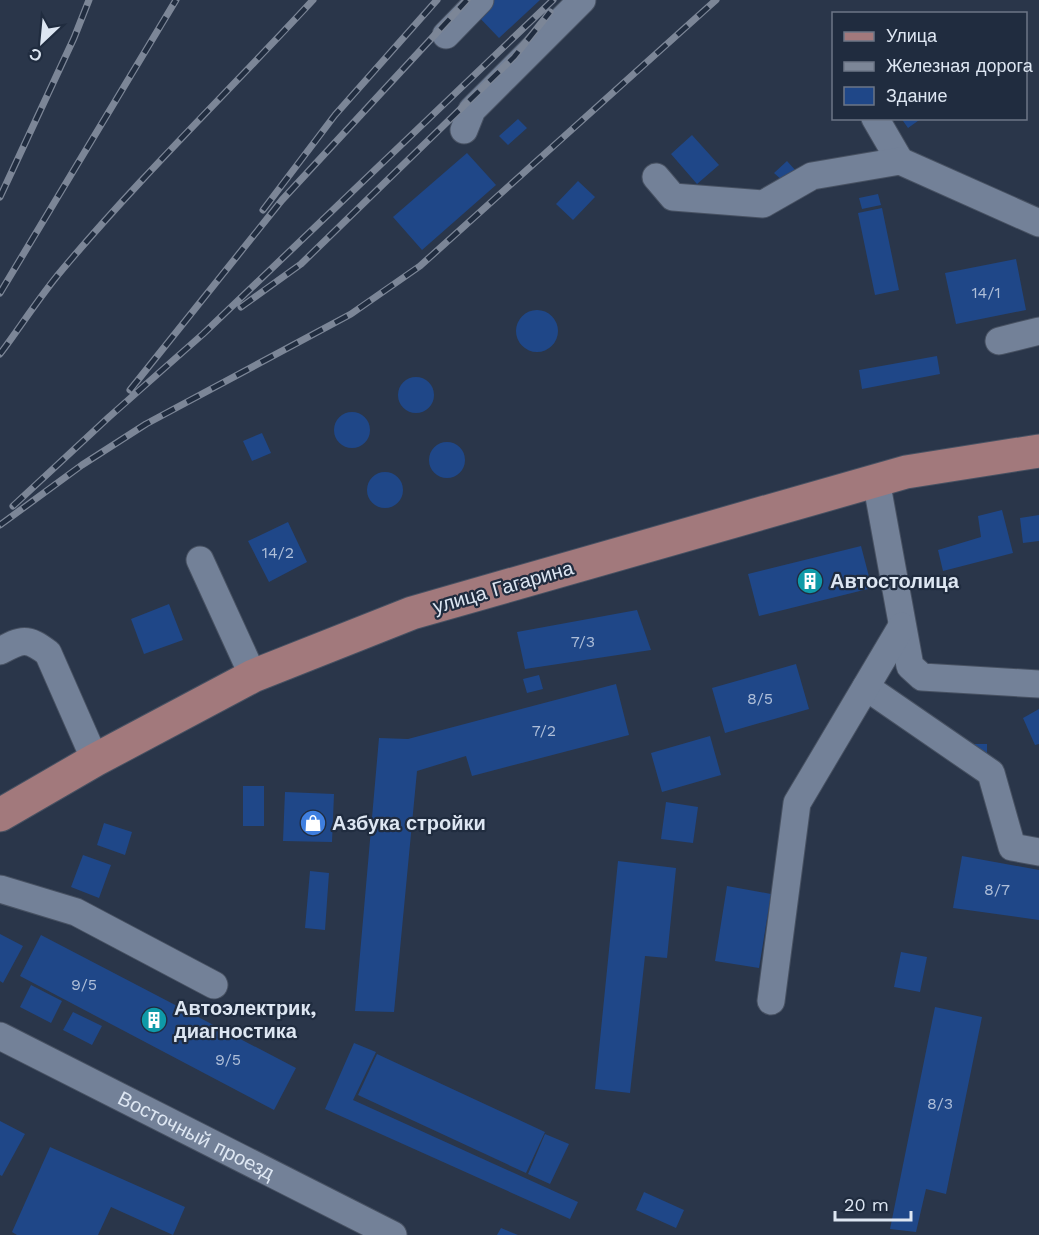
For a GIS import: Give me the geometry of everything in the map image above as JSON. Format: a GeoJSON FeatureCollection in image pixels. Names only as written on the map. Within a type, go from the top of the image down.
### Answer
{"type":"FeatureCollection","features":[{"type":"Feature","properties":{"kind":"main road","name":"улица Гагарина"},"geometry":{"type":"LineString","coordinates":[[0,815],[95,760],[253,676],[412,613],[906,472],[1039,451]]}},
{"type":"Feature","properties":{"kind":"street"},"geometry":{"type":"LineString","coordinates":[[446,34],[480,0]]}},
{"type":"Feature","properties":{"kind":"street"},"geometry":{"type":"LineString","coordinates":[[464,130],[472,110],[582,0]]}},
{"type":"Feature","properties":{"kind":"street"},"geometry":{"type":"LineString","coordinates":[[876,120],[900,161]]}},
{"type":"Feature","properties":{"kind":"street"},"geometry":{"type":"LineString","coordinates":[[656,177],[673,197],[763,204],[812,176],[900,161],[1039,223]]}},
{"type":"Feature","properties":{"kind":"street"},"geometry":{"type":"LineString","coordinates":[[999,341],[1039,331]]}},
{"type":"Feature","properties":{"kind":"street"},"geometry":{"type":"LineString","coordinates":[[876,480],[910,666],[922,677],[1039,684]]}},
{"type":"Feature","properties":{"kind":"street"},"geometry":{"type":"LineString","coordinates":[[200,560],[253,676]]}},
{"type":"Feature","properties":{"kind":"street"},"geometry":{"type":"LineString","coordinates":[[771,1001],[797,803],[902,626]]}},
{"type":"Feature","properties":{"kind":"street"},"geometry":{"type":"LineString","coordinates":[[0,651],[19,641],[34,642],[48,653],[95,760]]}},
{"type":"Feature","properties":{"kind":"street"},"geometry":{"type":"LineString","coordinates":[[866,687],[991,773],[1012,847],[1039,852]]}},
{"type":"Feature","properties":{"kind":"street"},"geometry":{"type":"LineString","coordinates":[[0,889],[76,912],[214,986]]}},
{"type":"Feature","properties":{"kind":"street","name":"Восточный проезд"},"geometry":{"type":"LineString","coordinates":[[0,1036],[393,1235]]}},
{"type":"Feature","properties":{"kind":"building"},"geometry":{"type":"Polygon","coordinates":[[[489,0],[540,0],[499,38],[475,13],[489,0]]]}},
{"type":"Feature","properties":{"kind":"building"},"geometry":{"type":"Polygon","coordinates":[[[518,119],[527,128],[508,145],[499,136],[518,119]]]}},
{"type":"Feature","properties":{"kind":"building"},"geometry":{"type":"Polygon","coordinates":[[[902,120],[919,120],[908,128],[902,120]]]}},
{"type":"Feature","properties":{"kind":"building"},"geometry":{"type":"Polygon","coordinates":[[[692,135],[719,165],[697,184],[671,154],[692,135]]]}},
{"type":"Feature","properties":{"kind":"building"},"geometry":{"type":"Polygon","coordinates":[[[467,153],[496,185],[422,250],[393,217],[467,153]]]}},
{"type":"Feature","properties":{"kind":"building"},"geometry":{"type":"Polygon","coordinates":[[[787,161],[796,171],[784,182],[774,173],[787,161]]]}},
{"type":"Feature","properties":{"kind":"building"},"geometry":{"type":"Polygon","coordinates":[[[578,181],[595,197],[573,220],[556,204],[578,181]]]}},
{"type":"Feature","properties":{"kind":"building"},"geometry":{"type":"Polygon","coordinates":[[[878,194],[881,205],[862,209],[859,198],[878,194]]]}},
{"type":"Feature","properties":{"kind":"building"},"geometry":{"type":"Polygon","coordinates":[[[882,208],[899,290],[875,295],[858,213],[882,208]]]}},
{"type":"Feature","properties":{"kind":"building"},"geometry":{"type":"Polygon","coordinates":[[[1016,259],[1026,310],[956,324],[945,273],[1016,259]]]}},
{"type":"Feature","properties":{"kind":"building"},"geometry":{"type":"Polygon","coordinates":[[[537,310],[545,311],[552,316],[557,323],[557,339],[552,346],[545,351],[537,352],[529,351],[522,346],[517,339],[516,331],[517,323],[522,316],[529,311],[537,310]]]}},
{"type":"Feature","properties":{"kind":"building"},"geometry":{"type":"Polygon","coordinates":[[[937,356],[940,374],[862,389],[859,370],[937,356]]]}},
{"type":"Feature","properties":{"kind":"building"},"geometry":{"type":"Polygon","coordinates":[[[416,377],[429,382],[434,395],[429,408],[416,413],[403,408],[398,395],[403,382],[416,377]]]}},
{"type":"Feature","properties":{"kind":"building"},"geometry":{"type":"Polygon","coordinates":[[[352,412],[365,417],[370,430],[365,443],[352,448],[339,443],[334,430],[339,417],[352,412]]]}},
{"type":"Feature","properties":{"kind":"building"},"geometry":{"type":"Polygon","coordinates":[[[262,433],[271,453],[252,461],[243,441],[262,433]]]}},
{"type":"Feature","properties":{"kind":"building"},"geometry":{"type":"Polygon","coordinates":[[[447,442],[459,448],[465,460],[459,472],[447,478],[435,472],[429,460],[435,448],[447,442]]]}},
{"type":"Feature","properties":{"kind":"building"},"geometry":{"type":"Polygon","coordinates":[[[385,472],[398,477],[403,490],[398,503],[385,508],[372,503],[367,490],[372,477],[385,472]]]}},
{"type":"Feature","properties":{"kind":"building"},"geometry":{"type":"Polygon","coordinates":[[[1002,510],[1013,553],[943,571],[938,550],[981,537],[978,516],[1002,510]]]}},
{"type":"Feature","properties":{"kind":"building"},"geometry":{"type":"Polygon","coordinates":[[[1039,515],[1039,541],[1023,543],[1020,518],[1039,515]]]}},
{"type":"Feature","properties":{"kind":"building"},"geometry":{"type":"Polygon","coordinates":[[[288,522],[307,562],[269,582],[248,541],[288,522]]]}},
{"type":"Feature","properties":{"kind":"building","name":"Автостолица"},"geometry":{"type":"Polygon","coordinates":[[[861,546],[872,588],[759,616],[748,574],[861,546]]]}},
{"type":"Feature","properties":{"kind":"building"},"geometry":{"type":"Polygon","coordinates":[[[169,604],[183,640],[144,654],[131,619],[169,604]]]}},
{"type":"Feature","properties":{"kind":"building"},"geometry":{"type":"Polygon","coordinates":[[[637,610],[651,650],[525,669],[517,632],[637,610]]]}},
{"type":"Feature","properties":{"kind":"building"},"geometry":{"type":"Polygon","coordinates":[[[796,664],[809,709],[725,733],[712,688],[796,664]]]}},
{"type":"Feature","properties":{"kind":"building"},"geometry":{"type":"Polygon","coordinates":[[[539,675],[543,689],[527,693],[523,679],[539,675]]]}},
{"type":"Feature","properties":{"kind":"building"},"geometry":{"type":"Polygon","coordinates":[[[616,684],[629,735],[472,776],[466,756],[417,771],[394,1012],[355,1011],[379,738],[408,739],[616,684]]]}},
{"type":"Feature","properties":{"kind":"building"},"geometry":{"type":"Polygon","coordinates":[[[1039,709],[1039,744],[1035,745],[1023,718],[1039,709]]]}},
{"type":"Feature","properties":{"kind":"building"},"geometry":{"type":"Polygon","coordinates":[[[710,736],[721,775],[662,792],[651,753],[710,736]]]}},
{"type":"Feature","properties":{"kind":"building"},"geometry":{"type":"Polygon","coordinates":[[[974,744],[987,744],[987,757],[974,757],[974,744]]]}},
{"type":"Feature","properties":{"kind":"building"},"geometry":{"type":"Polygon","coordinates":[[[243,786],[264,786],[264,826],[243,826],[243,786]]]}},
{"type":"Feature","properties":{"kind":"building"},"geometry":{"type":"Polygon","coordinates":[[[285,792],[334,794],[332,842],[283,841],[285,792]]]}},
{"type":"Feature","properties":{"kind":"building"},"geometry":{"type":"Polygon","coordinates":[[[666,802],[698,807],[693,843],[661,839],[666,802]]]}},
{"type":"Feature","properties":{"kind":"building"},"geometry":{"type":"Polygon","coordinates":[[[104,823],[132,832],[125,855],[97,845],[104,823]]]}},
{"type":"Feature","properties":{"kind":"building"},"geometry":{"type":"Polygon","coordinates":[[[83,855],[111,865],[99,898],[71,887],[83,855]]]}},
{"type":"Feature","properties":{"kind":"building"},"geometry":{"type":"Polygon","coordinates":[[[962,856],[1039,870],[1039,920],[953,908],[962,856]]]}},
{"type":"Feature","properties":{"kind":"building"},"geometry":{"type":"Polygon","coordinates":[[[618,861],[676,868],[667,958],[645,956],[630,1093],[595,1089],[618,861]]]}},
{"type":"Feature","properties":{"kind":"building"},"geometry":{"type":"Polygon","coordinates":[[[310,871],[329,873],[325,930],[305,928],[310,871]]]}},
{"type":"Feature","properties":{"kind":"building"},"geometry":{"type":"Polygon","coordinates":[[[727,886],[771,894],[759,968],[715,961],[727,886]]]}},
{"type":"Feature","properties":{"kind":"building"},"geometry":{"type":"Polygon","coordinates":[[[0,934],[23,946],[3,983],[0,981],[0,934]]]}},
{"type":"Feature","properties":{"kind":"building"},"geometry":{"type":"Polygon","coordinates":[[[41,935],[296,1068],[274,1110],[20,976],[41,935]]]}},
{"type":"Feature","properties":{"kind":"building"},"geometry":{"type":"Polygon","coordinates":[[[901,952],[927,957],[920,992],[894,987],[901,952]]]}},
{"type":"Feature","properties":{"kind":"building"},"geometry":{"type":"Polygon","coordinates":[[[31,985],[62,1001],[51,1023],[20,1007],[31,985]]]}},
{"type":"Feature","properties":{"kind":"building"},"geometry":{"type":"Polygon","coordinates":[[[935,1007],[982,1017],[946,1194],[926,1189],[916,1232],[890,1229],[935,1007]]]}},
{"type":"Feature","properties":{"kind":"building"},"geometry":{"type":"Polygon","coordinates":[[[73,1012],[102,1026],[92,1045],[63,1030],[73,1012]]]}},
{"type":"Feature","properties":{"kind":"building"},"geometry":{"type":"Polygon","coordinates":[[[354,1043],[376,1052],[353,1100],[578,1202],[570,1219],[325,1109],[354,1043]]]}},
{"type":"Feature","properties":{"kind":"building"},"geometry":{"type":"Polygon","coordinates":[[[377,1054],[545,1132],[526,1173],[358,1095],[377,1054]]]}},
{"type":"Feature","properties":{"kind":"building"},"geometry":{"type":"Polygon","coordinates":[[[0,1121],[25,1134],[2,1176],[0,1175],[0,1121]]]}},
{"type":"Feature","properties":{"kind":"building"},"geometry":{"type":"Polygon","coordinates":[[[545,1134],[569,1144],[550,1184],[528,1174],[545,1134]]]}},
{"type":"Feature","properties":{"kind":"building"},"geometry":{"type":"Polygon","coordinates":[[[50,1147],[185,1207],[173,1235],[111,1207],[98,1235],[17,1235],[12,1232],[50,1147]]]}},
{"type":"Feature","properties":{"kind":"building"},"geometry":{"type":"Polygon","coordinates":[[[644,1192],[684,1210],[676,1228],[636,1210],[644,1192]]]}},
{"type":"Feature","properties":{"kind":"building"},"geometry":{"type":"Polygon","coordinates":[[[501,1228],[518,1235],[497,1235],[501,1228]]]}},
{"type":"Feature","properties":{"kind":"railway"},"geometry":{"type":"LineString","coordinates":[[0,197],[74,38],[89,0]]}},
{"type":"Feature","properties":{"kind":"railway"},"geometry":{"type":"LineString","coordinates":[[0,293],[176,0]]}},
{"type":"Feature","properties":{"kind":"railway"},"geometry":{"type":"LineString","coordinates":[[0,354],[54,280],[92,235],[313,0]]}},
{"type":"Feature","properties":{"kind":"railway"},"geometry":{"type":"LineString","coordinates":[[263,210],[335,115],[437,0]]}},
{"type":"Feature","properties":{"kind":"railway"},"geometry":{"type":"LineString","coordinates":[[130,390],[282,200],[467,0]]}},
{"type":"Feature","properties":{"kind":"railway"},"geometry":{"type":"LineString","coordinates":[[13,506],[203,334],[553,0]]}},
{"type":"Feature","properties":{"kind":"railway"},"geometry":{"type":"LineString","coordinates":[[0,525],[82,465],[146,424],[351,314],[420,266],[716,0]]}},
{"type":"Feature","properties":{"kind":"railway"},"geometry":{"type":"LineString","coordinates":[[241,307],[301,264],[514,57],[550,12]]}},
{"type":"Feature","properties":{"kind":"place","name":"Автостолица"},"geometry":{"type":"Point","coordinates":[810,581]}},
{"type":"Feature","properties":{"kind":"place","name":"Азбука стройки"},"geometry":{"type":"Point","coordinates":[313,823]}},
{"type":"Feature","properties":{"kind":"place","name":"Автоэлектрик, диагностика"},"geometry":{"type":"Point","coordinates":[154,1020]}}]}
